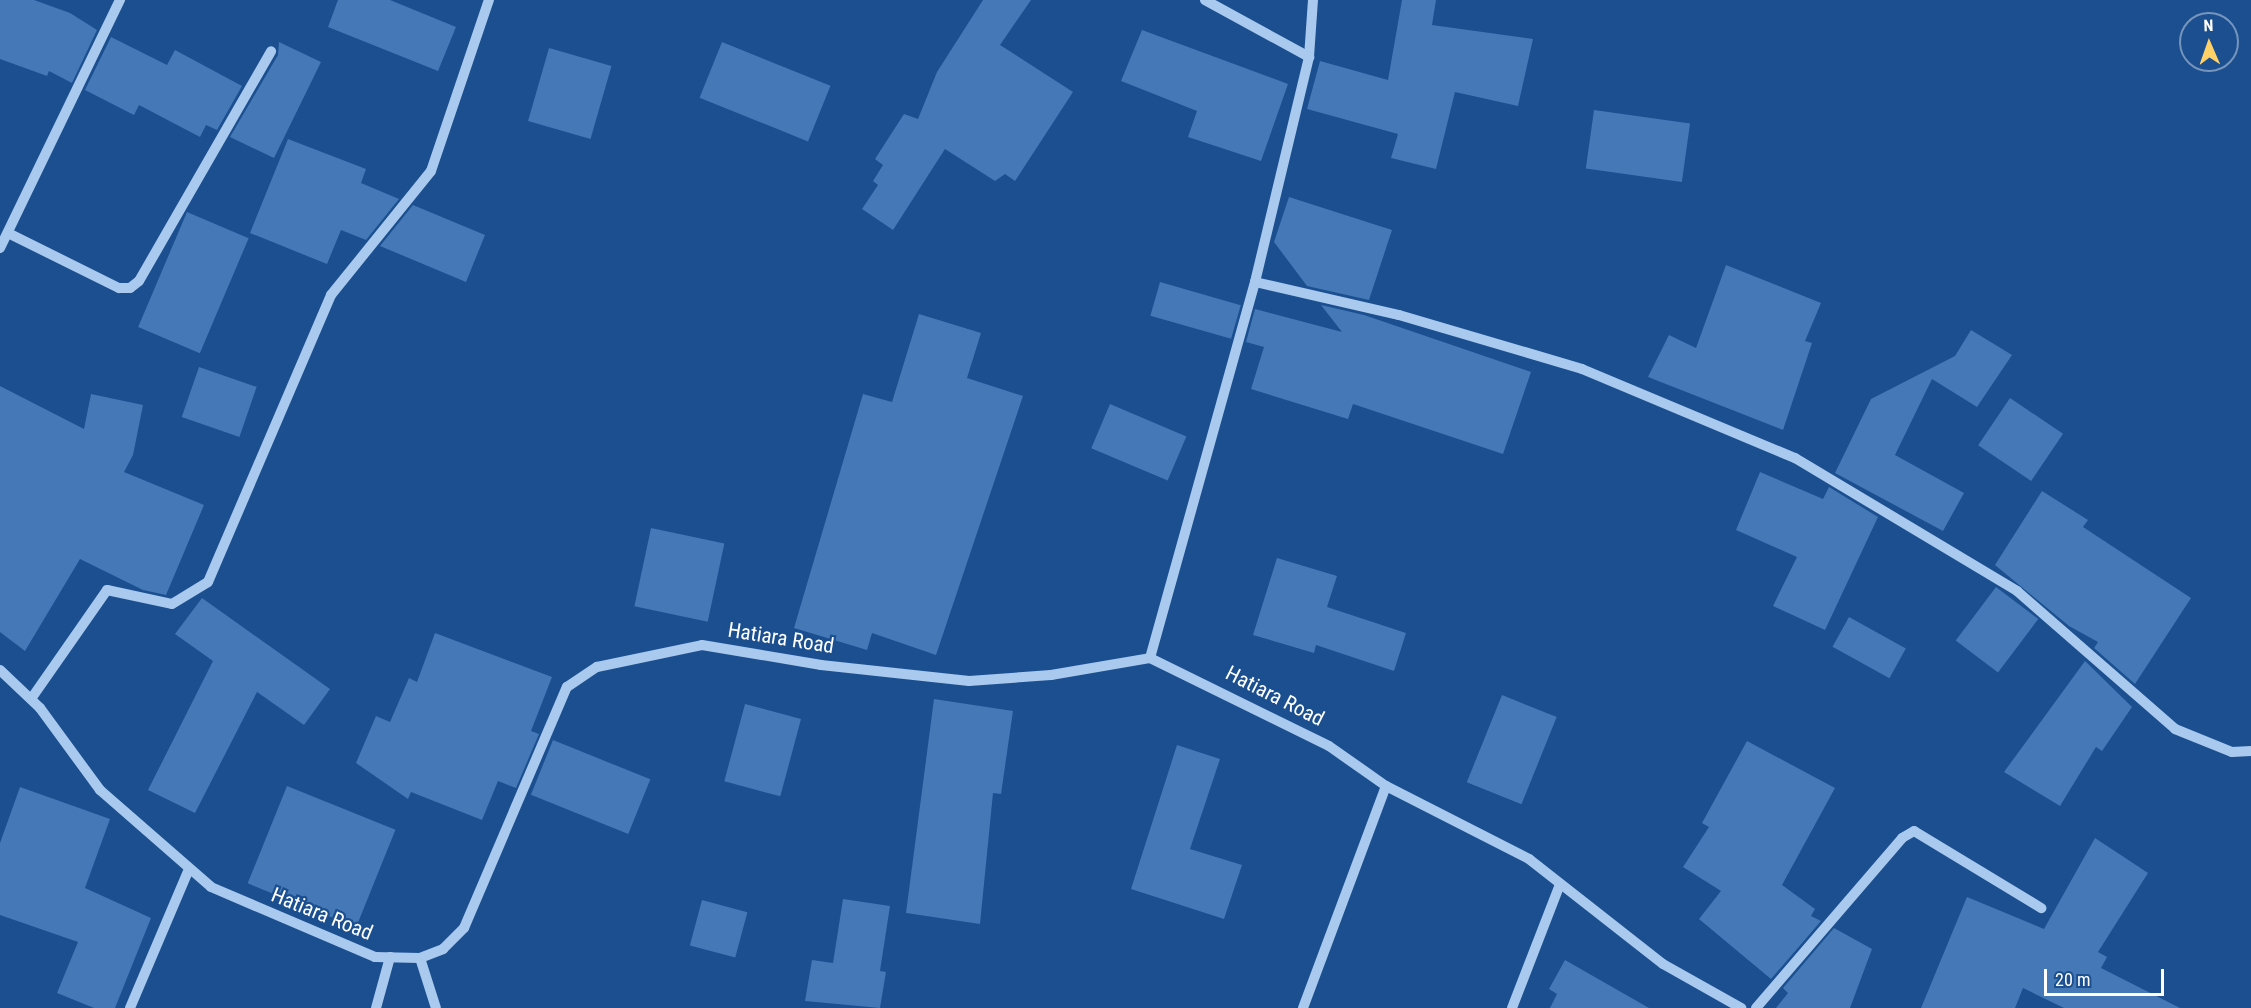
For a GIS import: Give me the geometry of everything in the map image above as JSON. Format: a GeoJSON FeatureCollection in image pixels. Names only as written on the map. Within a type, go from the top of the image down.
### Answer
{"type":"FeatureCollection","features":[{"type":"Feature","properties":{"kind":"street"},"geometry":{"type":"LineString","coordinates":[[0,248],[120,0]]}},
{"type":"Feature","properties":{"kind":"street"},"geometry":{"type":"LineString","coordinates":[[31,699],[107,590],[172,604],[208,582],[331,295],[430,171],[489,0]]}},
{"type":"Feature","properties":{"kind":"street"},"geometry":{"type":"LineString","coordinates":[[1205,0],[1309,57]]}},
{"type":"Feature","properties":{"kind":"street"},"geometry":{"type":"LineString","coordinates":[[1150,658],[1255,282],[1309,57],[1313,0]]}},
{"type":"Feature","properties":{"kind":"street"},"geometry":{"type":"LineString","coordinates":[[8,233],[119,288],[130,288],[139,281],[271,51]]}},
{"type":"Feature","properties":{"kind":"street"},"geometry":{"type":"LineString","coordinates":[[1255,282],[1399,315],[1582,369],[1795,458],[2017,591],[2175,729],[2232,752],[2251,751]]}},
{"type":"Feature","properties":{"kind":"street","name":"Hatiara Road"},"geometry":{"type":"LineString","coordinates":[[0,670],[31,699],[100,790],[211,887],[275,918],[375,957],[420,958],[443,949],[464,928],[567,687],[597,667],[702,645],[821,665],[969,681],[1051,675],[1150,658],[1329,746],[1386,786],[1529,859],[1663,964],[1741,1008]]}},
{"type":"Feature","properties":{"kind":"street"},"geometry":{"type":"LineString","coordinates":[[1303,1008],[1386,786]]}},
{"type":"Feature","properties":{"kind":"street"},"geometry":{"type":"LineString","coordinates":[[1756,1008],[1902,838],[1914,831],[2041,908]]}},
{"type":"Feature","properties":{"kind":"street"},"geometry":{"type":"LineString","coordinates":[[130,1008],[189,869]]}},
{"type":"Feature","properties":{"kind":"street"},"geometry":{"type":"LineString","coordinates":[[1512,1008],[1560,884]]}},
{"type":"Feature","properties":{"kind":"street"},"geometry":{"type":"LineString","coordinates":[[376,1008],[390,957]]}},
{"type":"Feature","properties":{"kind":"street"},"geometry":{"type":"LineString","coordinates":[[420,958],[436,1008]]}},
{"type":"Feature","properties":{"kind":"building"},"geometry":{"type":"Polygon","coordinates":[[[0,0],[34,0],[70,13],[97,30],[72,83],[49,71],[47,76],[0,59],[0,0]]]}},
{"type":"Feature","properties":{"kind":"building"},"geometry":{"type":"Polygon","coordinates":[[[338,0],[390,0],[456,27],[438,71],[328,27],[338,0]]]}},
{"type":"Feature","properties":{"kind":"building"},"geometry":{"type":"Polygon","coordinates":[[[983,0],[1031,0],[1000,45],[1073,92],[1015,181],[1005,174],[995,181],[945,149],[893,230],[862,209],[878,185],[873,181],[883,165],[875,159],[904,114],[918,119],[937,72],[983,0]]]}},
{"type":"Feature","properties":{"kind":"building"},"geometry":{"type":"Polygon","coordinates":[[[1402,0],[1436,0],[1432,25],[1533,39],[1518,106],[1455,92],[1436,169],[1391,158],[1398,134],[1307,109],[1320,61],[1388,80],[1402,0]]]}},
{"type":"Feature","properties":{"kind":"building"},"geometry":{"type":"Polygon","coordinates":[[[1142,30],[1288,84],[1261,161],[1188,137],[1197,111],[1121,81],[1142,30]]]}},
{"type":"Feature","properties":{"kind":"building"},"geometry":{"type":"Polygon","coordinates":[[[111,37],[167,65],[175,50],[242,86],[217,130],[206,125],[200,137],[139,105],[134,115],[85,90],[111,37]]]}},
{"type":"Feature","properties":{"kind":"building"},"geometry":{"type":"Polygon","coordinates":[[[279,42],[321,62],[274,158],[230,137],[278,55],[279,42]]]}},
{"type":"Feature","properties":{"kind":"building"},"geometry":{"type":"Polygon","coordinates":[[[722,42],[830,86],[808,141],[700,98],[722,42]]]}},
{"type":"Feature","properties":{"kind":"building"},"geometry":{"type":"Polygon","coordinates":[[[549,48],[611,66],[591,139],[528,121],[549,48]]]}},
{"type":"Feature","properties":{"kind":"building"},"geometry":{"type":"Polygon","coordinates":[[[1594,110],[1690,123],[1682,182],[1586,168],[1594,110]]]}},
{"type":"Feature","properties":{"kind":"building"},"geometry":{"type":"Polygon","coordinates":[[[288,139],[366,169],[361,183],[399,199],[366,240],[341,230],[327,264],[250,233],[288,139]]]}},
{"type":"Feature","properties":{"kind":"building"},"geometry":{"type":"Polygon","coordinates":[[[1289,197],[1392,230],[1369,300],[1307,286],[1274,242],[1289,197]]]}},
{"type":"Feature","properties":{"kind":"building"},"geometry":{"type":"Polygon","coordinates":[[[413,205],[485,235],[466,282],[380,246],[413,205]]]}},
{"type":"Feature","properties":{"kind":"building"},"geometry":{"type":"Polygon","coordinates":[[[187,212],[249,238],[200,353],[138,327],[187,212]]]}},
{"type":"Feature","properties":{"kind":"building"},"geometry":{"type":"Polygon","coordinates":[[[1726,265],[1821,303],[1805,341],[1812,343],[1783,430],[1648,377],[1669,335],[1696,348],[1726,265]]]}},
{"type":"Feature","properties":{"kind":"building"},"geometry":{"type":"Polygon","coordinates":[[[1160,282],[1241,305],[1231,339],[1150,316],[1160,282]]]}},
{"type":"Feature","properties":{"kind":"building"},"geometry":{"type":"Polygon","coordinates":[[[1321,305],[1364,315],[1531,372],[1503,454],[1353,404],[1348,419],[1251,389],[1264,347],[1246,342],[1255,309],[1342,332],[1321,305]]]}},
{"type":"Feature","properties":{"kind":"building"},"geometry":{"type":"Polygon","coordinates":[[[919,314],[981,333],[967,378],[1023,396],[936,655],[872,633],[867,650],[794,628],[863,394],[892,402],[919,314]]]}},
{"type":"Feature","properties":{"kind":"building"},"geometry":{"type":"Polygon","coordinates":[[[1971,330],[2012,355],[1977,407],[1932,379],[1895,455],[1964,493],[1943,531],[1835,473],[1871,399],[1955,356],[1971,330]]]}},
{"type":"Feature","properties":{"kind":"building"},"geometry":{"type":"Polygon","coordinates":[[[199,367],[257,387],[239,437],[182,417],[199,367]]]}},
{"type":"Feature","properties":{"kind":"building"},"geometry":{"type":"Polygon","coordinates":[[[0,386],[84,429],[91,394],[143,405],[133,455],[124,472],[204,505],[166,595],[143,590],[80,559],[25,651],[0,632],[0,386]]]}},
{"type":"Feature","properties":{"kind":"building"},"geometry":{"type":"Polygon","coordinates":[[[2010,398],[2063,434],[2031,481],[1978,445],[2010,398]]]}},
{"type":"Feature","properties":{"kind":"building"},"geometry":{"type":"Polygon","coordinates":[[[1110,404],[1186,436],[1168,481],[1091,448],[1110,404]]]}},
{"type":"Feature","properties":{"kind":"building"},"geometry":{"type":"Polygon","coordinates":[[[1760,472],[1823,499],[1829,487],[1878,517],[1825,630],[1773,606],[1797,557],[1736,530],[1760,472]]]}},
{"type":"Feature","properties":{"kind":"building"},"geometry":{"type":"Polygon","coordinates":[[[2042,491],[2088,520],[2083,527],[2191,598],[2135,684],[2094,648],[2098,642],[2069,626],[1995,565],[2042,491]]]}},
{"type":"Feature","properties":{"kind":"building"},"geometry":{"type":"Polygon","coordinates":[[[651,528],[724,544],[708,622],[634,606],[651,528]]]}},
{"type":"Feature","properties":{"kind":"building"},"geometry":{"type":"Polygon","coordinates":[[[1277,558],[1337,576],[1327,607],[1406,633],[1394,671],[1316,645],[1314,653],[1253,635],[1277,558]]]}},
{"type":"Feature","properties":{"kind":"building"},"geometry":{"type":"Polygon","coordinates":[[[1996,587],[2038,619],[1998,672],[1956,641],[1996,587]]]}},
{"type":"Feature","properties":{"kind":"building"},"geometry":{"type":"Polygon","coordinates":[[[202,598],[330,689],[304,725],[257,692],[195,813],[148,790],[213,661],[175,634],[202,598]]]}},
{"type":"Feature","properties":{"kind":"building"},"geometry":{"type":"Polygon","coordinates":[[[1849,617],[1906,649],[1889,678],[1833,647],[1849,617]]]}},
{"type":"Feature","properties":{"kind":"building"},"geometry":{"type":"Polygon","coordinates":[[[435,633],[552,677],[531,731],[539,734],[516,788],[498,781],[482,820],[411,792],[408,799],[356,763],[376,716],[390,722],[409,678],[417,682],[435,633]]]}},
{"type":"Feature","properties":{"kind":"building"},"geometry":{"type":"Polygon","coordinates":[[[2085,661],[2132,707],[2102,751],[2096,747],[2060,806],[2004,772],[2085,661]]]}},
{"type":"Feature","properties":{"kind":"building"},"geometry":{"type":"Polygon","coordinates":[[[1502,695],[1557,717],[1521,804],[1467,782],[1502,695]]]}},
{"type":"Feature","properties":{"kind":"building"},"geometry":{"type":"Polygon","coordinates":[[[934,699],[1013,711],[1001,794],[993,793],[980,924],[906,913],[934,699]]]}},
{"type":"Feature","properties":{"kind":"building"},"geometry":{"type":"Polygon","coordinates":[[[745,704],[801,719],[780,796],[724,781],[745,704]]]}},
{"type":"Feature","properties":{"kind":"building"},"geometry":{"type":"Polygon","coordinates":[[[553,740],[650,779],[628,834],[531,795],[553,740]]]}},
{"type":"Feature","properties":{"kind":"building"},"geometry":{"type":"Polygon","coordinates":[[[1747,741],[1835,788],[1782,885],[1815,909],[1811,916],[1821,921],[1771,979],[1699,919],[1721,891],[1683,867],[1709,827],[1702,823],[1747,741]]]}},
{"type":"Feature","properties":{"kind":"building"},"geometry":{"type":"Polygon","coordinates":[[[1177,745],[1220,759],[1190,849],[1242,865],[1224,919],[1131,889],[1177,745]]]}},
{"type":"Feature","properties":{"kind":"building"},"geometry":{"type":"Polygon","coordinates":[[[287,786],[395,830],[356,927],[248,883],[287,786]]]}},
{"type":"Feature","properties":{"kind":"building"},"geometry":{"type":"Polygon","coordinates":[[[20,787],[110,819],[85,888],[151,918],[115,1008],[94,1008],[57,993],[78,942],[0,915],[0,843],[20,787]]]}},
{"type":"Feature","properties":{"kind":"building"},"geometry":{"type":"Polygon","coordinates":[[[2095,838],[2148,873],[2098,952],[2107,957],[2101,968],[2180,1008],[2064,1008],[2023,988],[2015,1008],[1921,1008],[1967,897],[2044,929],[2095,838]]]}},
{"type":"Feature","properties":{"kind":"building"},"geometry":{"type":"Polygon","coordinates":[[[843,899],[890,906],[880,971],[886,972],[880,1008],[805,1001],[812,960],[833,963],[843,899]]]}},
{"type":"Feature","properties":{"kind":"building"},"geometry":{"type":"Polygon","coordinates":[[[702,900],[747,912],[735,958],[690,945],[702,900]]]}},
{"type":"Feature","properties":{"kind":"building"},"geometry":{"type":"Polygon","coordinates":[[[1834,928],[1872,949],[1850,1008],[1776,1008],[1788,993],[1783,988],[1834,928]]]}},
{"type":"Feature","properties":{"kind":"building"},"geometry":{"type":"Polygon","coordinates":[[[1565,960],[1649,1008],[1550,1008],[1557,994],[1549,989],[1565,960]]]}}]}
